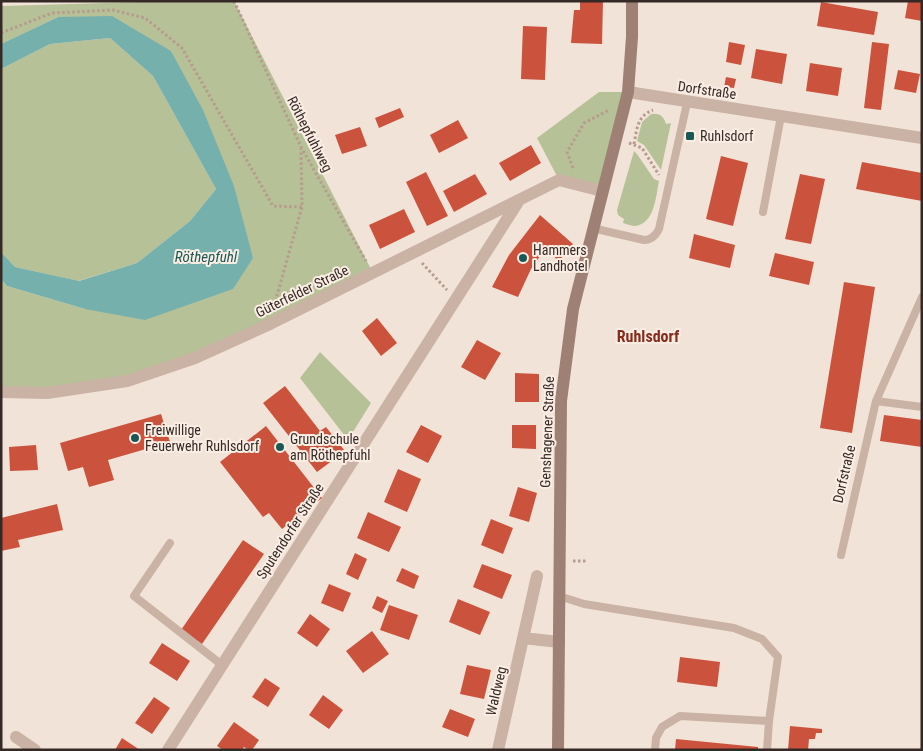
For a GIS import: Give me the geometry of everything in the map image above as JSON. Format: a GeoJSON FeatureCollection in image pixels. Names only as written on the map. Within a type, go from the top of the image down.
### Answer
{"type":"FeatureCollection","features":[{"type":"Feature","properties":{"kind":"main road","name":"Genshagener Straße"},"geometry":{"type":"LineString","coordinates":[[558,750],[561,400],[573,309],[628,92],[632,37],[632,1]]}},
{"type":"Feature","properties":{"kind":"street","name":"Dorfstraße"},"geometry":{"type":"LineString","coordinates":[[628,92],[688,103],[922,138]]}},
{"type":"Feature","properties":{"kind":"street","name":"Güterfelder Straße"},"geometry":{"type":"LineString","coordinates":[[1,392],[47,393],[127,381],[195,358],[270,324],[559,180],[602,191]]}},
{"type":"Feature","properties":{"kind":"street","name":"Sputendorfer Straße"},"geometry":{"type":"LineString","coordinates":[[168,750],[518,202]]}},
{"type":"Feature","properties":{"kind":"street","name":"Waldweg"},"geometry":{"type":"LineString","coordinates":[[498,750],[537,576]]}},
{"type":"Feature","properties":{"kind":"street"},"geometry":{"type":"LineString","coordinates":[[523,638],[559,642]]}},
{"type":"Feature","properties":{"kind":"street"},"geometry":{"type":"LineString","coordinates":[[16,737],[35,750]]}},
{"type":"Feature","properties":{"kind":"lane"},"geometry":{"type":"LineString","coordinates":[[592,228],[644,240],[654,237],[659,229],[688,103]]}},
{"type":"Feature","properties":{"kind":"lane"},"geometry":{"type":"LineString","coordinates":[[762,212],[781,116]]}},
{"type":"Feature","properties":{"kind":"lane","name":"Dorfstraße"},"geometry":{"type":"LineString","coordinates":[[841,555],[876,400],[922,297]]}},
{"type":"Feature","properties":{"kind":"lane"},"geometry":{"type":"LineString","coordinates":[[876,400],[922,407]]}},
{"type":"Feature","properties":{"kind":"lane"},"geometry":{"type":"LineString","coordinates":[[170,543],[134,596],[222,665]]}},
{"type":"Feature","properties":{"kind":"lane"},"geometry":{"type":"LineString","coordinates":[[559,596],[584,604],[734,628],[762,639],[778,657],[767,750]]}},
{"type":"Feature","properties":{"kind":"lane"},"geometry":{"type":"LineString","coordinates":[[655,750],[656,738],[662,727],[680,716],[769,721]]}},
{"type":"Feature","properties":{"kind":"path","name":"Röthepfuhlweg"},"geometry":{"type":"LineString","coordinates":[[234,1],[301,147],[373,273]]}},
{"type":"Feature","properties":{"kind":"path"},"geometry":{"type":"LineString","coordinates":[[1,32],[52,13],[113,10],[145,18],[182,48],[272,206],[302,207]]}},
{"type":"Feature","properties":{"kind":"path"},"geometry":{"type":"LineString","coordinates":[[573,168],[567,152],[584,123],[610,110]]}},
{"type":"Feature","properties":{"kind":"path"},"geometry":{"type":"LineString","coordinates":[[661,112],[654,110],[644,113],[639,122],[634,144],[642,148],[660,176],[670,178]]}},
{"type":"Feature","properties":{"kind":"path"},"geometry":{"type":"LineString","coordinates":[[270,324],[302,207],[301,147]]}},
{"type":"Feature","properties":{"kind":"path"},"geometry":{"type":"LineString","coordinates":[[413,253],[456,300]]}},
{"type":"Feature","properties":{"kind":"green space"},"geometry":{"type":"Polygon","coordinates":[[[234,1],[373,273],[270,324],[127,381],[1,392],[1,279],[7,286],[85,309],[253,258],[171,51],[58,17],[1,44],[1,6],[234,1]]]}},
{"type":"Feature","properties":{"kind":"green space"},"geometry":{"type":"Polygon","coordinates":[[[110,38],[153,76],[216,189],[190,221],[137,263],[78,281],[15,267],[1,252],[1,69],[50,44],[110,38]]]}},
{"type":"Feature","properties":{"kind":"green space"},"geometry":{"type":"Polygon","coordinates":[[[599,92],[628,92],[602,191],[559,180],[537,138],[599,92]]]}},
{"type":"Feature","properties":{"kind":"green space"},"geometry":{"type":"Polygon","coordinates":[[[651,114],[661,116],[666,124],[671,123],[661,170],[644,145],[637,141],[642,122],[651,114]]]}},
{"type":"Feature","properties":{"kind":"green space"},"geometry":{"type":"Polygon","coordinates":[[[634,151],[654,179],[659,181],[651,215],[642,224],[635,226],[623,223],[624,219],[618,215],[617,210],[634,151]]]}},
{"type":"Feature","properties":{"kind":"green space"},"geometry":{"type":"Polygon","coordinates":[[[320,352],[371,403],[348,440],[300,378],[320,352]]]}},
{"type":"Feature","properties":{"kind":"water","name":"Röthepfuhl"},"geometry":{"type":"Polygon","coordinates":[[[112,16],[171,51],[203,110],[234,186],[253,258],[233,289],[145,320],[85,309],[7,286],[1,279],[1,252],[15,267],[79,281],[137,263],[190,221],[216,189],[153,76],[110,38],[50,44],[1,69],[1,44],[58,17],[112,16]]]}},
{"type":"Feature","properties":{"kind":"building"},"geometry":{"type":"Polygon","coordinates":[[[580,1],[603,1],[602,44],[571,43],[574,10],[580,10],[580,1]]]}},
{"type":"Feature","properties":{"kind":"building"},"geometry":{"type":"Polygon","coordinates":[[[908,1],[922,1],[922,21],[905,18],[908,1]]]}},
{"type":"Feature","properties":{"kind":"building"},"geometry":{"type":"Polygon","coordinates":[[[821,2],[878,12],[874,35],[817,26],[821,2]]]}},
{"type":"Feature","properties":{"kind":"building"},"geometry":{"type":"Polygon","coordinates":[[[523,26],[547,27],[545,80],[521,79],[523,26]]]}},
{"type":"Feature","properties":{"kind":"building"},"geometry":{"type":"Polygon","coordinates":[[[729,42],[745,45],[741,65],[726,62],[729,42]]]}},
{"type":"Feature","properties":{"kind":"building"},"geometry":{"type":"Polygon","coordinates":[[[872,42],[889,44],[881,110],[864,108],[872,42]]]}},
{"type":"Feature","properties":{"kind":"building"},"geometry":{"type":"Polygon","coordinates":[[[756,49],[787,54],[782,84],[751,78],[756,49]]]}},
{"type":"Feature","properties":{"kind":"building"},"geometry":{"type":"Polygon","coordinates":[[[810,63],[842,68],[838,96],[806,91],[810,63]]]}},
{"type":"Feature","properties":{"kind":"building"},"geometry":{"type":"Polygon","coordinates":[[[898,70],[920,74],[916,93],[894,89],[898,70]]]}},
{"type":"Feature","properties":{"kind":"building"},"geometry":{"type":"Polygon","coordinates":[[[726,77],[736,79],[734,88],[724,87],[726,77]]]}},
{"type":"Feature","properties":{"kind":"building"},"geometry":{"type":"Polygon","coordinates":[[[400,108],[404,117],[379,128],[375,118],[400,108]]]}},
{"type":"Feature","properties":{"kind":"building"},"geometry":{"type":"Polygon","coordinates":[[[458,120],[468,138],[439,153],[430,135],[458,120]]]}},
{"type":"Feature","properties":{"kind":"building"},"geometry":{"type":"Polygon","coordinates":[[[360,127],[367,146],[342,154],[335,135],[360,127]]]}},
{"type":"Feature","properties":{"kind":"building"},"geometry":{"type":"Polygon","coordinates":[[[531,145],[541,163],[510,181],[499,163],[531,145]]]}},
{"type":"Feature","properties":{"kind":"building"},"geometry":{"type":"Polygon","coordinates":[[[721,156],[748,163],[733,226],[706,219],[721,156]]]}},
{"type":"Feature","properties":{"kind":"building"},"geometry":{"type":"Polygon","coordinates":[[[862,162],[922,173],[922,201],[856,189],[862,162]]]}},
{"type":"Feature","properties":{"kind":"building"},"geometry":{"type":"Polygon","coordinates":[[[426,172],[448,216],[427,226],[406,182],[426,172]]]}},
{"type":"Feature","properties":{"kind":"building"},"geometry":{"type":"Polygon","coordinates":[[[475,174],[487,194],[454,212],[443,191],[475,174]]]}},
{"type":"Feature","properties":{"kind":"building"},"geometry":{"type":"Polygon","coordinates":[[[800,174],[825,179],[811,244],[785,239],[800,174]]]}},
{"type":"Feature","properties":{"kind":"building"},"geometry":{"type":"Polygon","coordinates":[[[404,209],[415,232],[380,249],[369,225],[404,209]]]}},
{"type":"Feature","properties":{"kind":"building","name":"Hammers Landhotel"},"geometry":{"type":"Polygon","coordinates":[[[540,215],[573,244],[559,261],[545,249],[531,269],[518,297],[492,287],[509,255],[540,215]]]}},
{"type":"Feature","properties":{"kind":"building"},"geometry":{"type":"Polygon","coordinates":[[[694,234],[735,245],[730,268],[689,258],[694,234]]]}},
{"type":"Feature","properties":{"kind":"building"},"geometry":{"type":"Polygon","coordinates":[[[775,253],[814,262],[809,285],[769,276],[775,253]]]}},
{"type":"Feature","properties":{"kind":"building"},"geometry":{"type":"Polygon","coordinates":[[[844,282],[875,287],[852,433],[820,428],[844,282]]]}},
{"type":"Feature","properties":{"kind":"building"},"geometry":{"type":"Polygon","coordinates":[[[377,318],[397,343],[381,356],[362,331],[377,318]]]}},
{"type":"Feature","properties":{"kind":"building"},"geometry":{"type":"Polygon","coordinates":[[[477,340],[501,353],[485,380],[461,367],[477,340]]]}},
{"type":"Feature","properties":{"kind":"building"},"geometry":{"type":"Polygon","coordinates":[[[515,373],[539,374],[539,402],[515,402],[515,373]]]}},
{"type":"Feature","properties":{"kind":"building"},"geometry":{"type":"Polygon","coordinates":[[[285,386],[320,431],[326,427],[345,451],[317,472],[263,403],[285,386]]]}},
{"type":"Feature","properties":{"kind":"building"},"geometry":{"type":"Polygon","coordinates":[[[161,414],[170,442],[108,460],[114,480],[89,487],[83,467],[68,471],[60,443],[161,414]]]}},
{"type":"Feature","properties":{"kind":"building"},"geometry":{"type":"Polygon","coordinates":[[[884,415],[922,420],[922,447],[880,441],[884,415]]]}},
{"type":"Feature","properties":{"kind":"building"},"geometry":{"type":"Polygon","coordinates":[[[421,425],[442,436],[428,463],[406,452],[421,425]]]}},
{"type":"Feature","properties":{"kind":"building"},"geometry":{"type":"Polygon","coordinates":[[[512,425],[536,425],[536,449],[512,448],[512,425]]]}},
{"type":"Feature","properties":{"kind":"building"},"geometry":{"type":"Polygon","coordinates":[[[266,426],[322,498],[282,529],[269,513],[263,517],[220,462],[266,426]]]}},
{"type":"Feature","properties":{"kind":"building"},"geometry":{"type":"Polygon","coordinates":[[[36,445],[38,470],[10,471],[9,447],[36,445]]]}},
{"type":"Feature","properties":{"kind":"building"},"geometry":{"type":"Polygon","coordinates":[[[398,469],[421,479],[407,512],[384,502],[398,469]]]}},
{"type":"Feature","properties":{"kind":"building"},"geometry":{"type":"Polygon","coordinates":[[[518,487],[537,493],[529,522],[509,516],[518,487]]]}},
{"type":"Feature","properties":{"kind":"building"},"geometry":{"type":"Polygon","coordinates":[[[57,504],[63,530],[18,540],[20,547],[1,551],[1,518],[57,504]]]}},
{"type":"Feature","properties":{"kind":"building"},"geometry":{"type":"Polygon","coordinates":[[[368,512],[401,527],[389,552],[357,538],[368,512]]]}},
{"type":"Feature","properties":{"kind":"building"},"geometry":{"type":"Polygon","coordinates":[[[491,519],[513,528],[503,554],[481,545],[491,519]]]}},
{"type":"Feature","properties":{"kind":"building"},"geometry":{"type":"Polygon","coordinates":[[[243,540],[264,554],[202,644],[181,630],[243,540]]]}},
{"type":"Feature","properties":{"kind":"building"},"geometry":{"type":"Polygon","coordinates":[[[355,553],[367,559],[358,580],[346,574],[355,553]]]}},
{"type":"Feature","properties":{"kind":"building"},"geometry":{"type":"Polygon","coordinates":[[[482,564],[512,575],[502,599],[473,587],[482,564]]]}},
{"type":"Feature","properties":{"kind":"building"},"geometry":{"type":"Polygon","coordinates":[[[402,568],[419,576],[414,589],[396,581],[402,568]]]}},
{"type":"Feature","properties":{"kind":"building"},"geometry":{"type":"Polygon","coordinates":[[[329,584],[351,593],[343,612],[321,603],[329,584]]]}},
{"type":"Feature","properties":{"kind":"building"},"geometry":{"type":"Polygon","coordinates":[[[377,596],[388,601],[382,613],[372,608],[377,596]]]}},
{"type":"Feature","properties":{"kind":"building"},"geometry":{"type":"Polygon","coordinates":[[[458,599],[490,612],[480,635],[449,622],[458,599]]]}},
{"type":"Feature","properties":{"kind":"building"},"geometry":{"type":"Polygon","coordinates":[[[389,605],[418,615],[409,640],[380,630],[389,605]]]}},
{"type":"Feature","properties":{"kind":"building"},"geometry":{"type":"Polygon","coordinates":[[[310,614],[330,629],[317,647],[297,633],[310,614]]]}},
{"type":"Feature","properties":{"kind":"building"},"geometry":{"type":"Polygon","coordinates":[[[372,631],[389,654],[363,673],[346,651],[372,631]]]}},
{"type":"Feature","properties":{"kind":"building"},"geometry":{"type":"Polygon","coordinates":[[[162,643],[190,661],[177,681],[149,663],[162,643]]]}},
{"type":"Feature","properties":{"kind":"building"},"geometry":{"type":"Polygon","coordinates":[[[680,657],[720,662],[717,687],[677,682],[680,657]]]}},
{"type":"Feature","properties":{"kind":"building"},"geometry":{"type":"Polygon","coordinates":[[[467,665],[491,670],[484,699],[460,694],[467,665]]]}},
{"type":"Feature","properties":{"kind":"building"},"geometry":{"type":"Polygon","coordinates":[[[265,678],[280,688],[268,707],[252,697],[265,678]]]}},
{"type":"Feature","properties":{"kind":"building"},"geometry":{"type":"Polygon","coordinates":[[[323,695],[343,710],[329,729],[309,715],[323,695]]]}},
{"type":"Feature","properties":{"kind":"building"},"geometry":{"type":"Polygon","coordinates":[[[154,697],[170,708],[152,734],[135,723],[154,697]]]}},
{"type":"Feature","properties":{"kind":"building"},"geometry":{"type":"Polygon","coordinates":[[[450,709],[475,719],[468,737],[442,727],[450,709]]]}},
{"type":"Feature","properties":{"kind":"building"},"geometry":{"type":"Polygon","coordinates":[[[234,722],[259,740],[252,750],[244,747],[242,750],[223,750],[217,746],[234,722]]]}},
{"type":"Feature","properties":{"kind":"building"},"geometry":{"type":"Polygon","coordinates":[[[790,726],[822,729],[822,733],[816,733],[815,739],[809,739],[808,750],[788,750],[790,726]]]}},
{"type":"Feature","properties":{"kind":"building"},"geometry":{"type":"Polygon","coordinates":[[[122,738],[140,750],[115,750],[122,738]]]}},
{"type":"Feature","properties":{"kind":"building"},"geometry":{"type":"Polygon","coordinates":[[[676,739],[758,747],[758,750],[675,750],[676,739]]]}},
{"type":"Feature","properties":{"kind":"place","name":"Ruhlsdorf"},"geometry":{"type":"Point","coordinates":[690,136]}},
{"type":"Feature","properties":{"kind":"place","name":"Hammers Landhotel"},"geometry":{"type":"Point","coordinates":[523,258]}},
{"type":"Feature","properties":{"kind":"place","name":"Freiwillige Feuerwehr Ruhlsdorf"},"geometry":{"type":"Point","coordinates":[135,438]}},
{"type":"Feature","properties":{"kind":"place","name":"Grundschule am Röthepfuhl"},"geometry":{"type":"Point","coordinates":[280,447]}},
{"type":"Feature","properties":{"kind":"district","name":"Ruhlsdorf"},"geometry":{"type":"Point","coordinates":[648,336]}}]}
